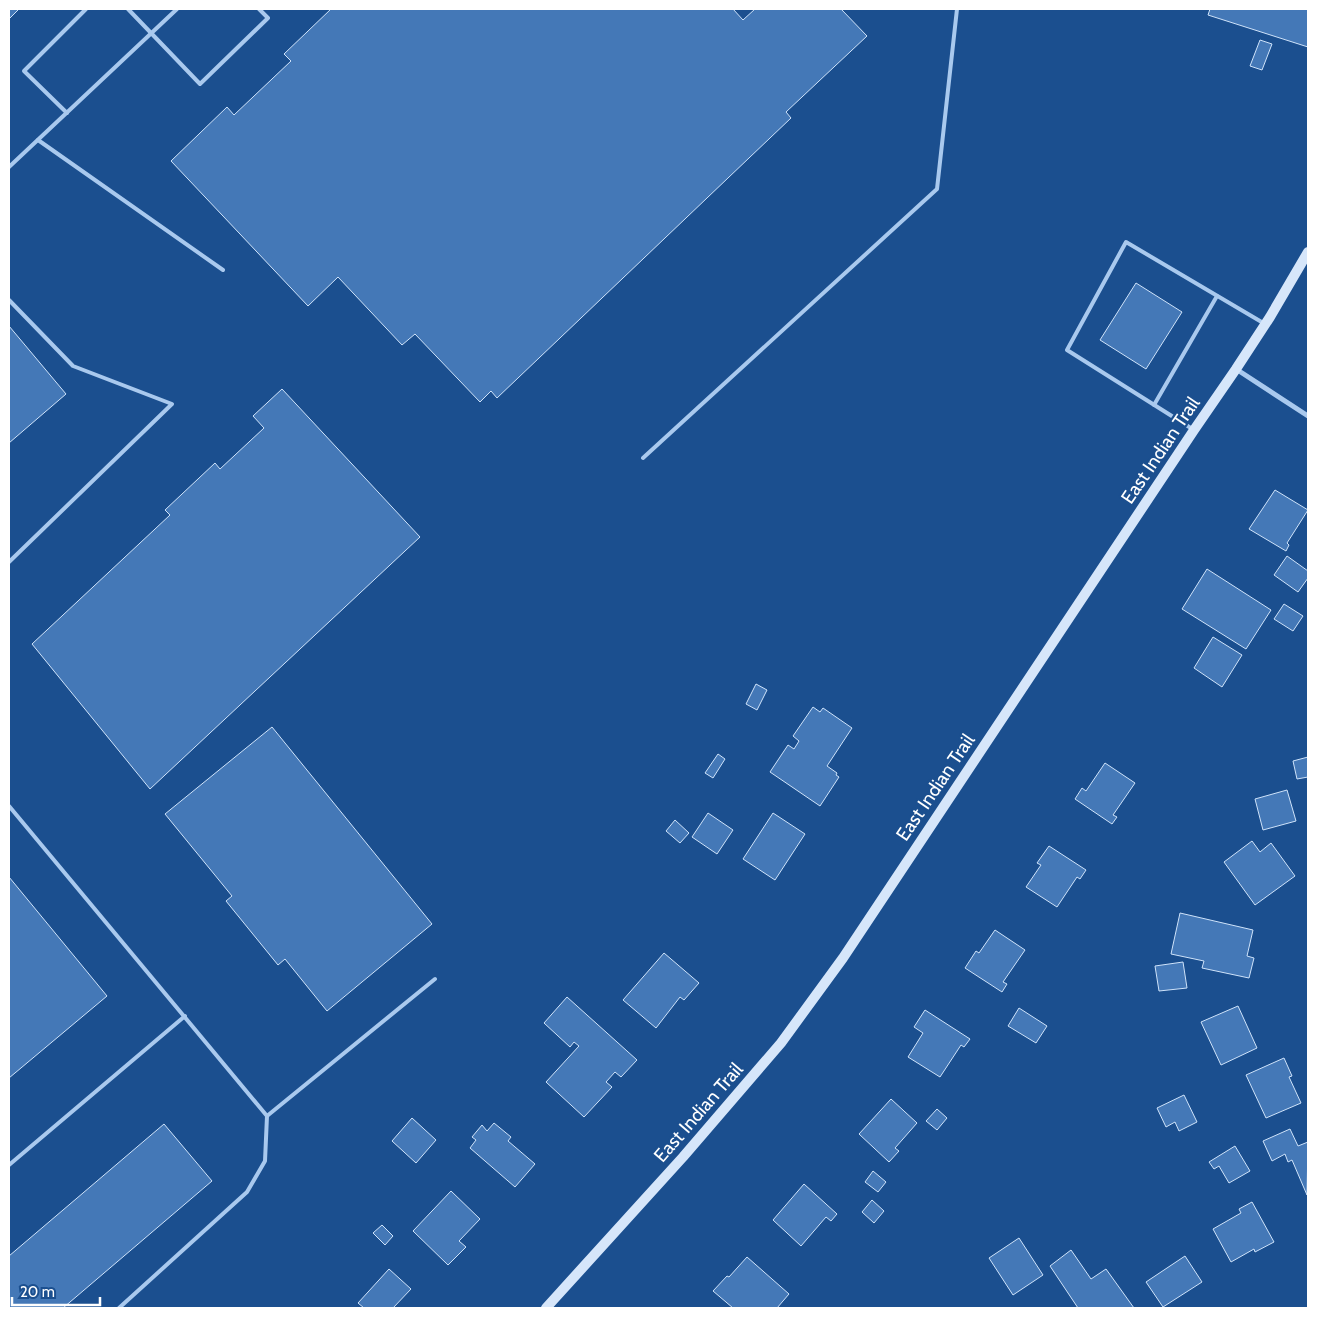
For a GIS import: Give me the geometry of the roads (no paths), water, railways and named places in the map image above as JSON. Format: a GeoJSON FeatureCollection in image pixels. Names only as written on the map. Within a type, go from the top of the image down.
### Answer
{"type":"FeatureCollection","features":[{"type":"Feature","properties":{"kind":"main road","name":"East Indian Trail"},"geometry":{"type":"LineString","coordinates":[[546,1308],[683,1157],[781,1043],[842,958],[1236,369],[1308,252]]}},
{"type":"Feature","properties":{"kind":"street"},"geometry":{"type":"LineString","coordinates":[[1236,369],[1308,416]]}},
{"type":"Feature","properties":{"kind":"lane"},"geometry":{"type":"LineString","coordinates":[[67,113],[24,71],[86,9]]}},
{"type":"Feature","properties":{"kind":"lane"},"geometry":{"type":"LineString","coordinates":[[128,9],[200,84],[268,18],[259,9]]}},
{"type":"Feature","properties":{"kind":"lane"},"geometry":{"type":"LineString","coordinates":[[9,167],[177,9]]}},
{"type":"Feature","properties":{"kind":"lane"},"geometry":{"type":"LineString","coordinates":[[644,458],[937,189],[957,9]]}},
{"type":"Feature","properties":{"kind":"lane"},"geometry":{"type":"LineString","coordinates":[[38,140],[223,270]]}},
{"type":"Feature","properties":{"kind":"lane"},"geometry":{"type":"LineString","coordinates":[[1194,430],[1067,350],[1126,242],[1265,324]]}},
{"type":"Feature","properties":{"kind":"lane"},"geometry":{"type":"LineString","coordinates":[[1154,405],[1217,296]]}},
{"type":"Feature","properties":{"kind":"lane"},"geometry":{"type":"LineString","coordinates":[[9,300],[73,366],[172,404],[9,562]]}},
{"type":"Feature","properties":{"kind":"lane"},"geometry":{"type":"LineString","coordinates":[[9,806],[267,1116],[265,1162],[247,1192],[119,1308]]}},
{"type":"Feature","properties":{"kind":"lane"},"geometry":{"type":"LineString","coordinates":[[267,1116],[435,979]]}},
{"type":"Feature","properties":{"kind":"lane"},"geometry":{"type":"LineString","coordinates":[[9,1165],[184,1016]]}}]}
